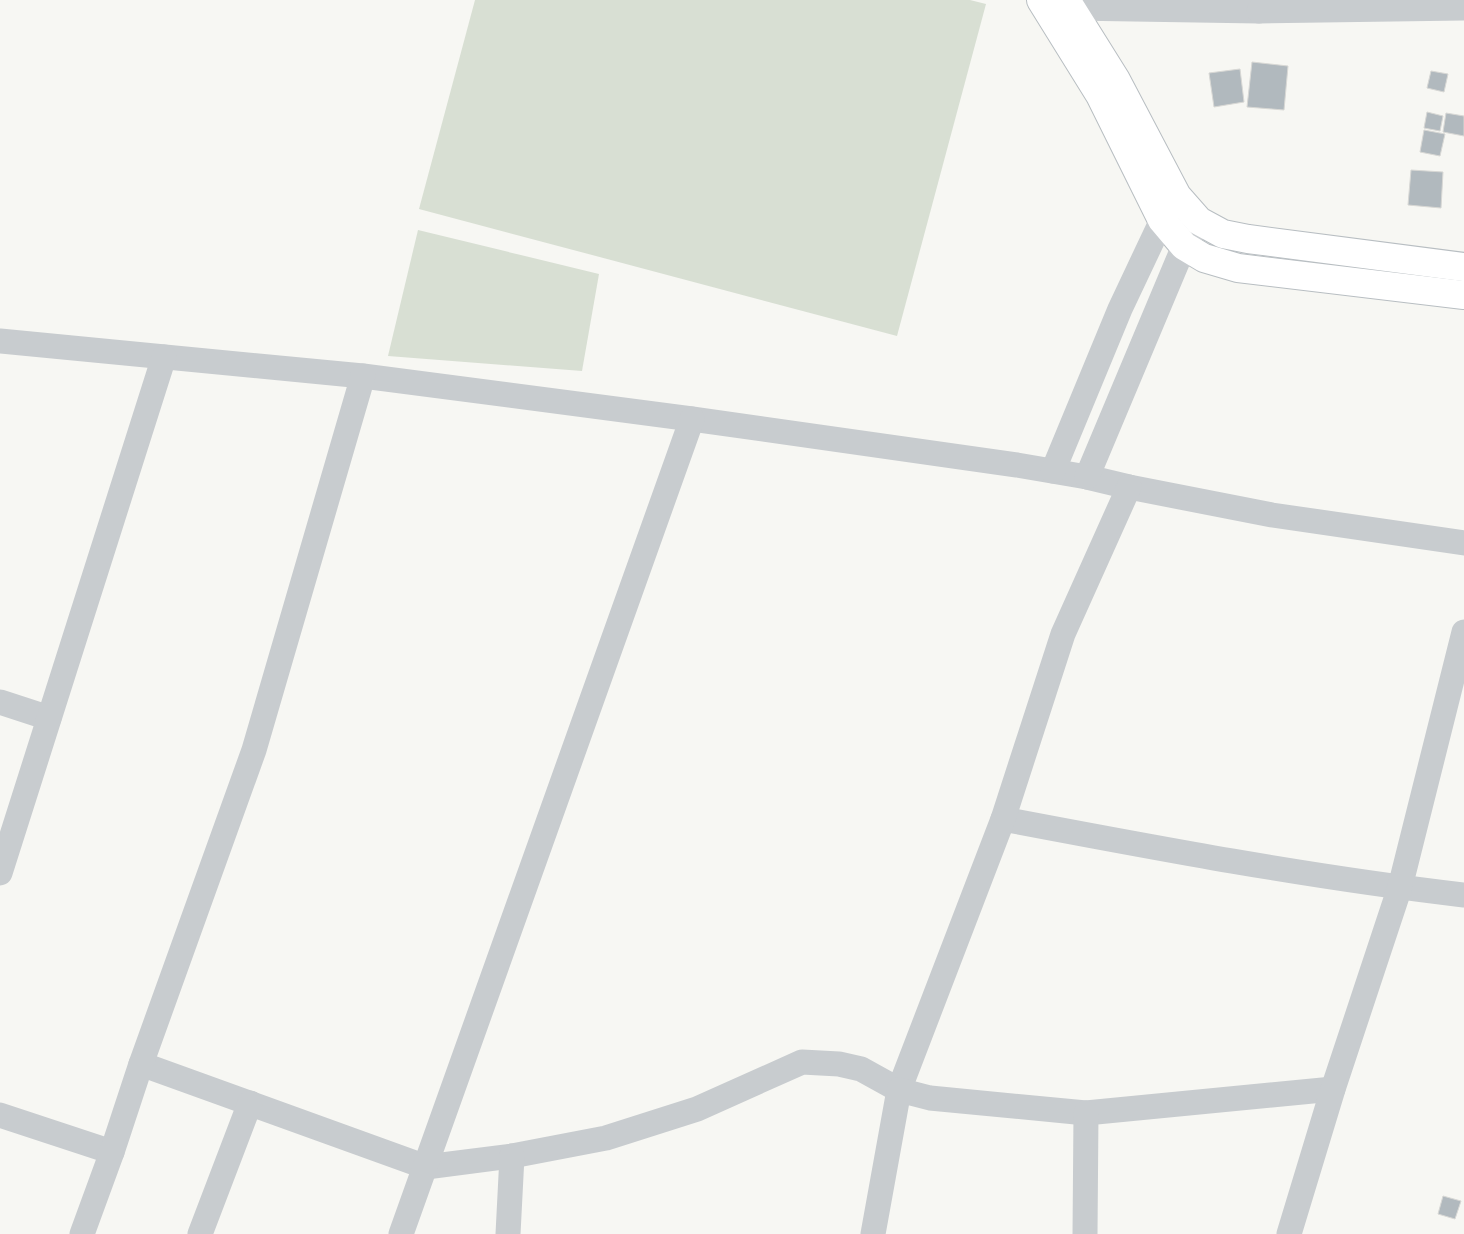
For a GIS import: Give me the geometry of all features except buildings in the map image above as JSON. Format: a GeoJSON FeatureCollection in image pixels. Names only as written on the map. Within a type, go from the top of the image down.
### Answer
{"type":"FeatureCollection","features":[{"type":"Feature","properties":{"kind":"street"},"geometry":{"type":"LineString","coordinates":[[1041,0],[1100,95],[1162,220],[1184,246],[1204,258],[1238,268],[1464,296]]}},
{"type":"Feature","properties":{"kind":"street"},"geometry":{"type":"LineString","coordinates":[[1068,4],[1464,8]]}},
{"type":"Feature","properties":{"kind":"street"},"geometry":{"type":"LineString","coordinates":[[1068,4],[1116,80],[1178,196],[1199,221],[1223,234],[1248,239],[1464,266]]}},
{"type":"Feature","properties":{"kind":"street"},"geometry":{"type":"LineString","coordinates":[[1053,471],[1120,309],[1162,220],[1178,196]]}},
{"type":"Feature","properties":{"kind":"street"},"geometry":{"type":"LineString","coordinates":[[1087,476],[1184,246],[1199,221]]}},
{"type":"Feature","properties":{"kind":"street"},"geometry":{"type":"LineString","coordinates":[[0,341],[363,376],[692,419],[1087,476],[1129,487],[1272,516],[1464,543]]}},
{"type":"Feature","properties":{"kind":"street"},"geometry":{"type":"LineString","coordinates":[[0,873],[164,357]]}},
{"type":"Feature","properties":{"kind":"street"},"geometry":{"type":"LineString","coordinates":[[82,1234],[254,750],[363,376]]}},
{"type":"Feature","properties":{"kind":"street"},"geometry":{"type":"LineString","coordinates":[[401,1234],[692,419]]}},
{"type":"Feature","properties":{"kind":"street"},"geometry":{"type":"LineString","coordinates":[[873,1234],[898,1090],[1003,819],[1063,634],[1129,487]]}},
{"type":"Feature","properties":{"kind":"street"},"geometry":{"type":"LineString","coordinates":[[1289,1234],[1333,1089],[1400,887],[1464,632]]}},
{"type":"Feature","properties":{"kind":"street"},"geometry":{"type":"LineString","coordinates":[[0,702],[49,718]]}},
{"type":"Feature","properties":{"kind":"street"},"geometry":{"type":"LineString","coordinates":[[1003,819],[1217,859],[1464,895]]}},
{"type":"Feature","properties":{"kind":"street"},"geometry":{"type":"LineString","coordinates":[[141,1064],[426,1167],[512,1156],[606,1138],[688,1112],[802,1062],[839,1064],[861,1069],[898,1090],[930,1098],[1086,1113],[1333,1089]]}},
{"type":"Feature","properties":{"kind":"street"},"geometry":{"type":"LineString","coordinates":[[200,1234],[250,1103]]}},
{"type":"Feature","properties":{"kind":"street"},"geometry":{"type":"LineString","coordinates":[[1085,1234],[1086,1113]]}},
{"type":"Feature","properties":{"kind":"street"},"geometry":{"type":"LineString","coordinates":[[0,1115],[112,1152]]}},
{"type":"Feature","properties":{"kind":"street"},"geometry":{"type":"LineString","coordinates":[[508,1234],[512,1156]]}},
{"type":"Feature","properties":{"kind":"shaded area"},"geometry":{"type":"Polygon","coordinates":[[[475,0],[970,0],[986,4],[897,336],[419,209],[475,0]]]}},
{"type":"Feature","properties":{"kind":"shaded area"},"geometry":{"type":"Polygon","coordinates":[[[418,230],[599,274],[582,371],[388,356],[418,230]]]}}]}
